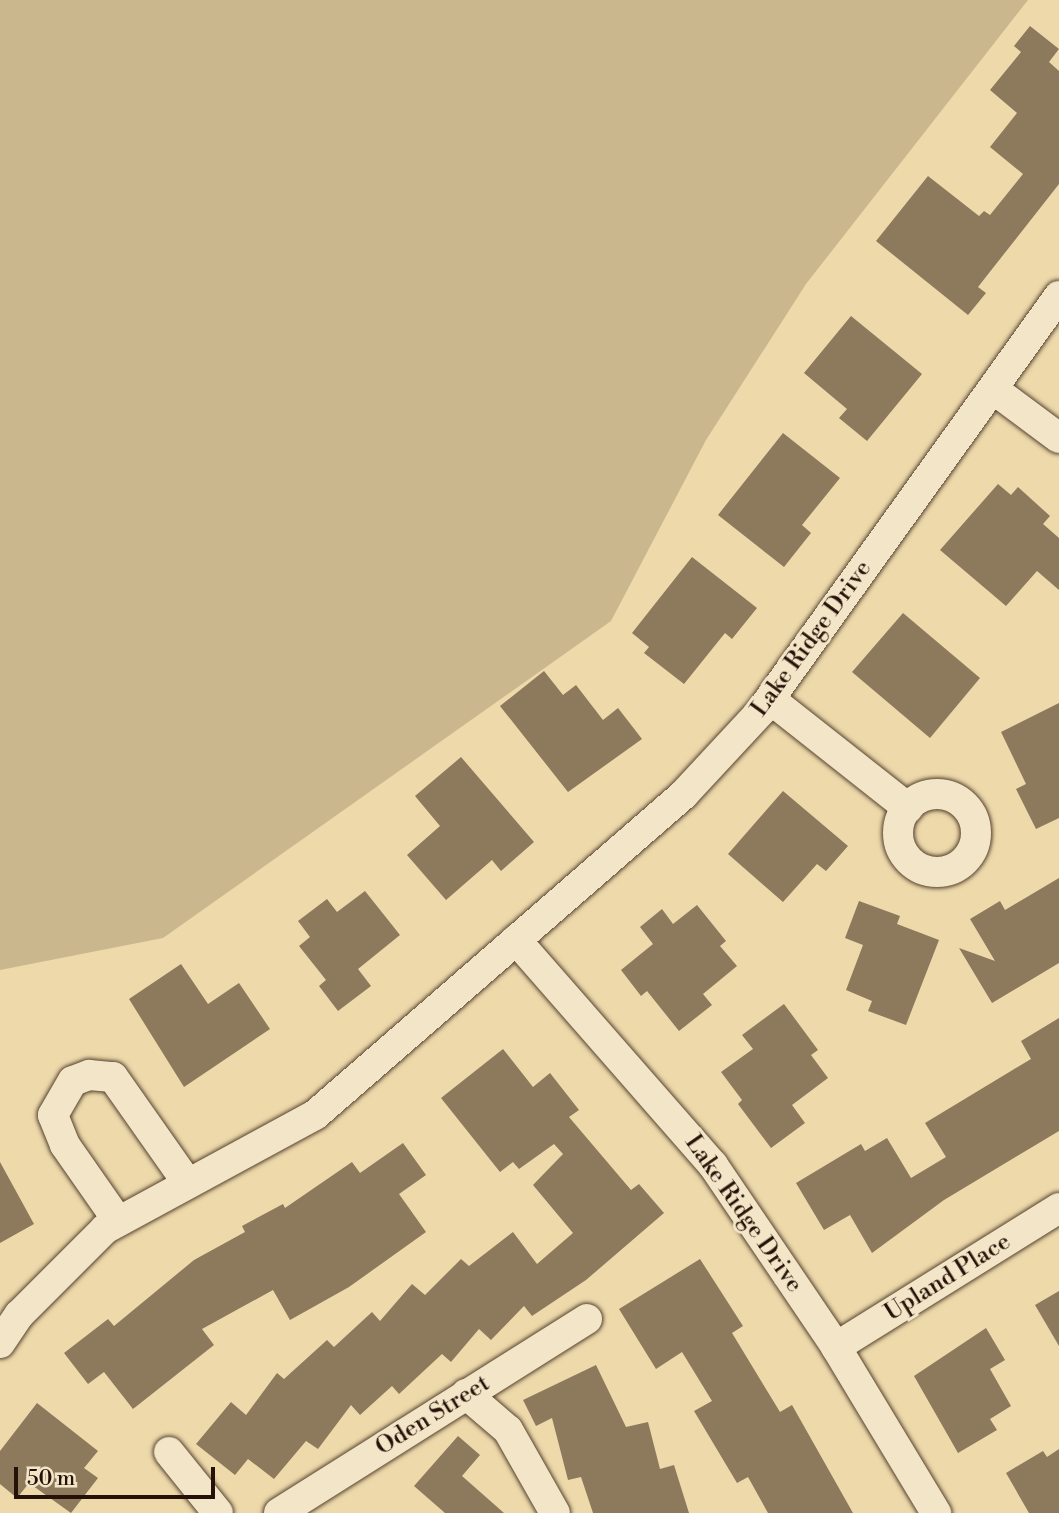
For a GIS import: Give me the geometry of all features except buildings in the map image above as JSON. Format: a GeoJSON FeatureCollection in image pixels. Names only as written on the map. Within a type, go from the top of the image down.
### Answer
{"type":"FeatureCollection","features":[{"type":"Feature","properties":{"kind":"street","name":"Lake Ridge Drive"},"geometry":{"type":"LineString","coordinates":[[0,1343],[19,1315],[118,1221],[186,1181],[314,1115],[684,794],[770,699],[1059,296]]}},
{"type":"Feature","properties":{"kind":"street"},"geometry":{"type":"LineString","coordinates":[[993,389],[1059,438]]}},
{"type":"Feature","properties":{"kind":"street"},"geometry":{"type":"LineString","coordinates":[[770,699],[908,808]]}},
{"type":"Feature","properties":{"kind":"street","name":"Lake Ridge Drive"},"geometry":{"type":"LineString","coordinates":[[516,940],[713,1165],[836,1348],[936,1513]]}},
{"type":"Feature","properties":{"kind":"street"},"geometry":{"type":"LineString","coordinates":[[118,1221],[65,1145],[53,1115],[73,1081],[89,1075],[113,1077],[186,1181]]}},
{"type":"Feature","properties":{"kind":"street","name":"Upland Place"},"geometry":{"type":"LineString","coordinates":[[836,1348],[1059,1208]]}},
{"type":"Feature","properties":{"kind":"street","name":"Oden Street"},"geometry":{"type":"LineString","coordinates":[[279,1513],[587,1319]]}},
{"type":"Feature","properties":{"kind":"street"},"geometry":{"type":"LineString","coordinates":[[466,1394],[508,1430],[555,1513]]}},
{"type":"Feature","properties":{"kind":"street"},"geometry":{"type":"LineString","coordinates":[[169,1452],[218,1513]]}},
{"type":"Feature","properties":{"kind":"shaded area"},"geometry":{"type":"Polygon","coordinates":[[[0,0],[1028,0],[806,284],[706,440],[611,621],[163,938],[0,970],[0,0]]]}}]}
